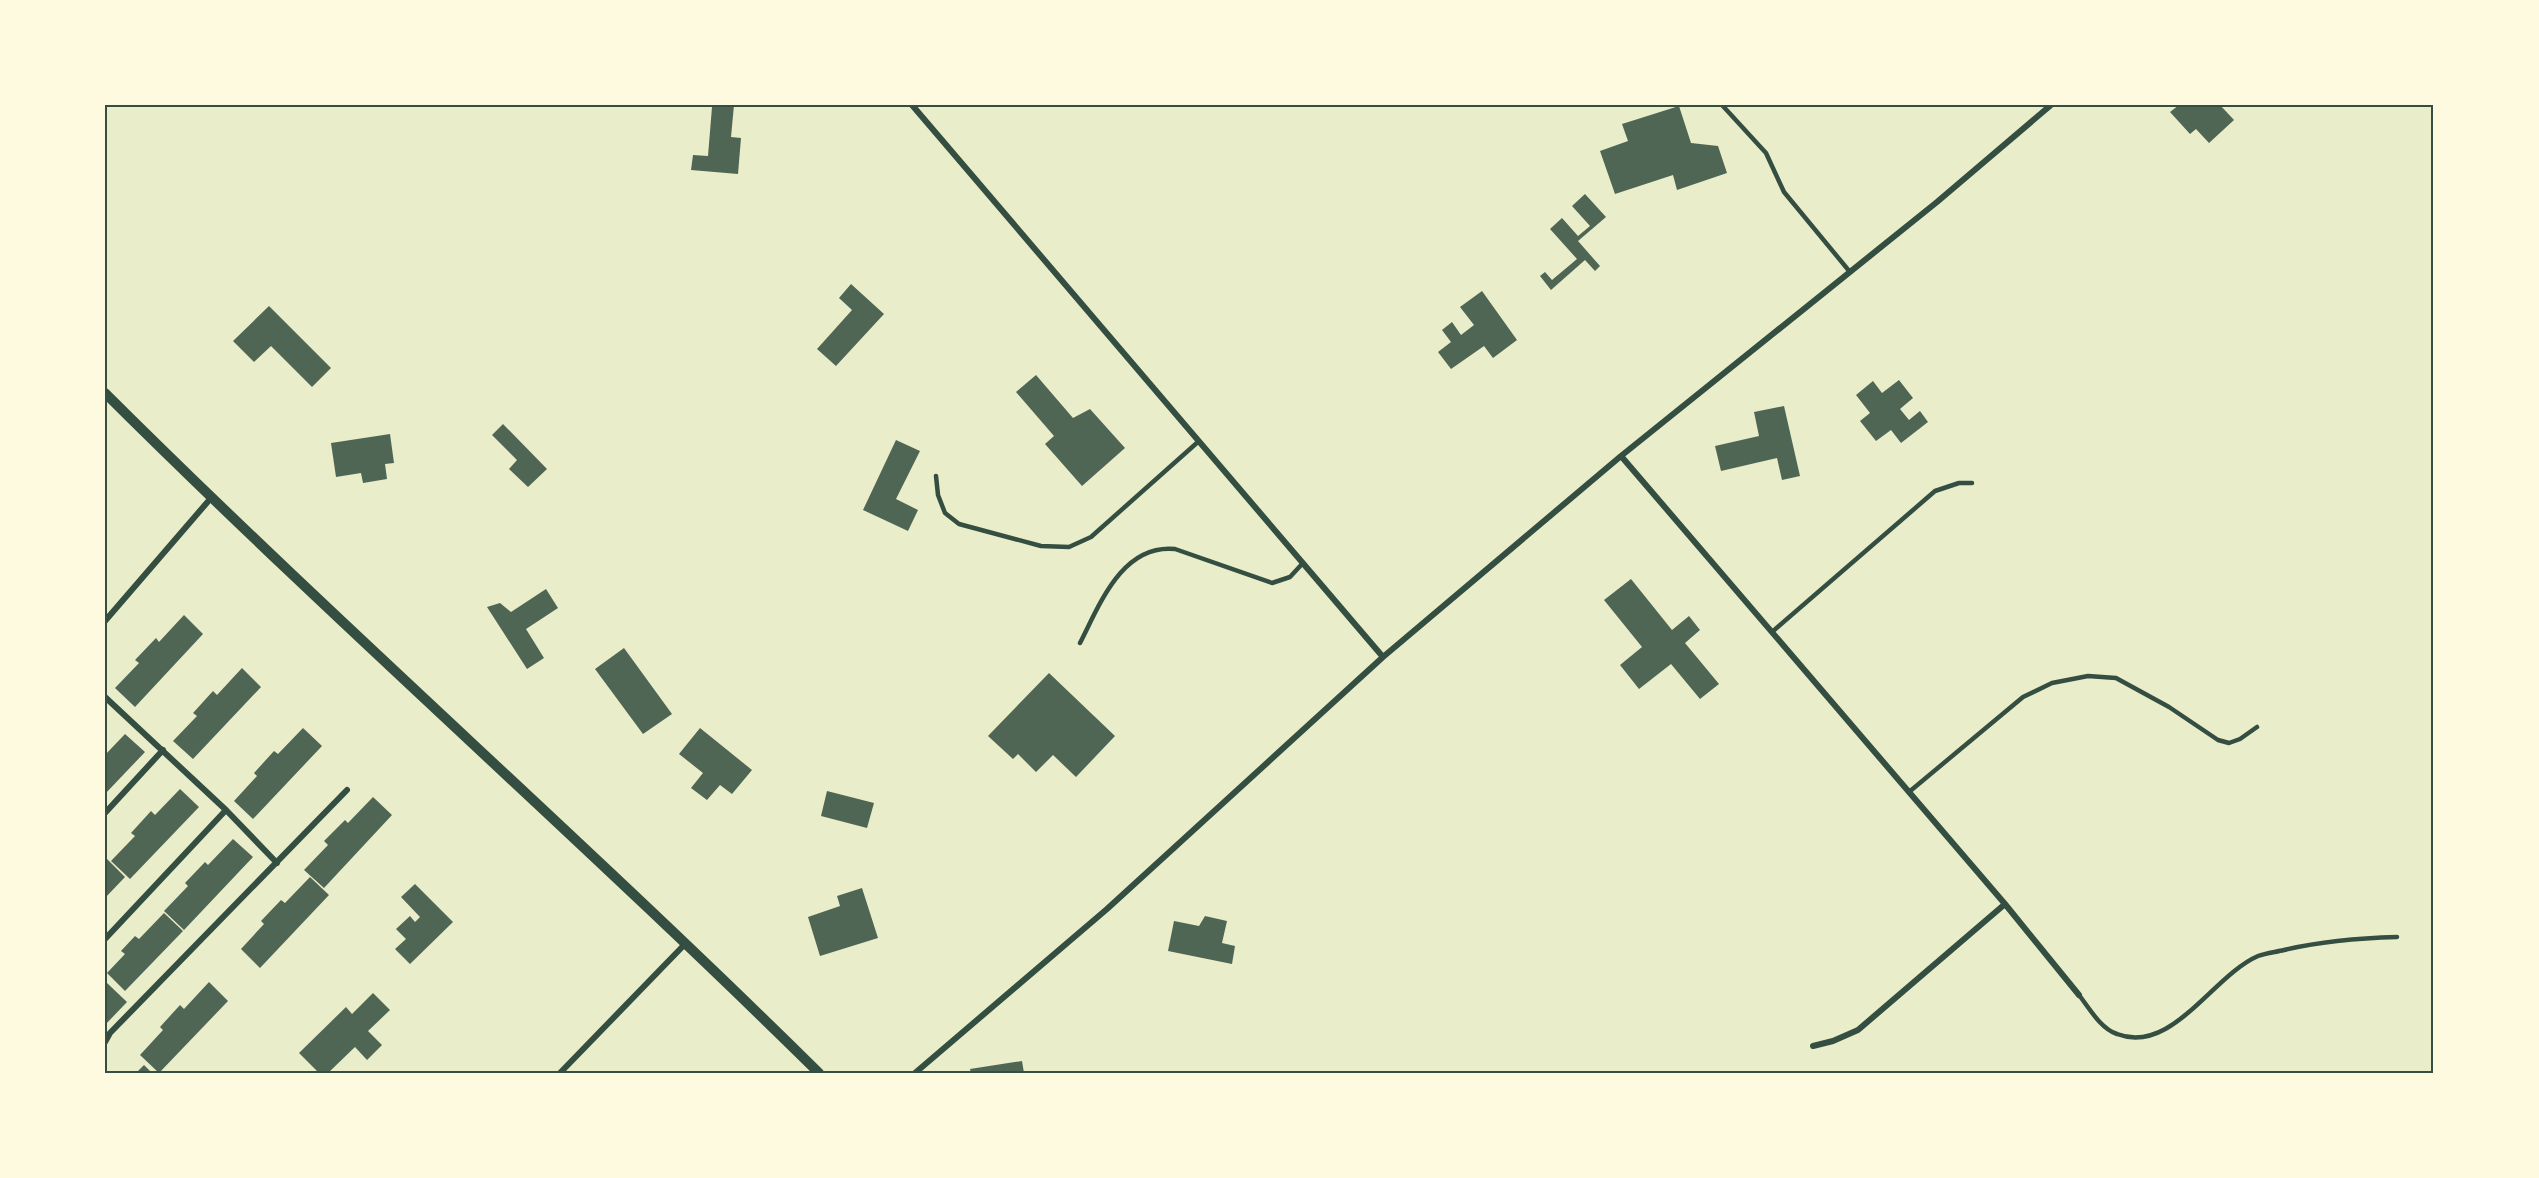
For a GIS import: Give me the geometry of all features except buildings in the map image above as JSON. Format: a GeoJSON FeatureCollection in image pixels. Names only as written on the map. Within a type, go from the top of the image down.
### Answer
{"type":"FeatureCollection","features":[{"type":"Feature","properties":{"kind":"street"},"geometry":{"type":"LineString","coordinates":[[912,105],[1383,657]]}},
{"type":"Feature","properties":{"kind":"street"},"geometry":{"type":"LineString","coordinates":[[915,1073],[1107,909],[1383,657],[1621,456],[1937,202],[2051,105]]}},
{"type":"Feature","properties":{"kind":"street"},"geometry":{"type":"LineString","coordinates":[[105,393],[211,498],[687,942],[819,1073]]}},
{"type":"Feature","properties":{"kind":"street"},"geometry":{"type":"LineString","coordinates":[[1621,456],[2005,904],[2079,995]]}},
{"type":"Feature","properties":{"kind":"street"},"geometry":{"type":"LineString","coordinates":[[105,621],[211,498]]}},
{"type":"Feature","properties":{"kind":"street"},"geometry":{"type":"LineString","coordinates":[[105,697],[226,810],[277,863]]}},
{"type":"Feature","properties":{"kind":"street"},"geometry":{"type":"LineString","coordinates":[[105,813],[163,750]]}},
{"type":"Feature","properties":{"kind":"street"},"geometry":{"type":"LineString","coordinates":[[105,1042],[110,1033],[347,790]]}},
{"type":"Feature","properties":{"kind":"street"},"geometry":{"type":"LineString","coordinates":[[105,939],[226,810]]}},
{"type":"Feature","properties":{"kind":"street"},"geometry":{"type":"LineString","coordinates":[[1813,1046],[1833,1041],[1858,1030],[2005,904]]}},
{"type":"Feature","properties":{"kind":"street"},"geometry":{"type":"LineString","coordinates":[[560,1073],[687,942]]}},
{"type":"Feature","properties":{"kind":"lane"},"geometry":{"type":"LineString","coordinates":[[1722,105],[1766,153],[1784,192],[1850,272]]}},
{"type":"Feature","properties":{"kind":"lane"},"geometry":{"type":"LineString","coordinates":[[936,476],[938,495],[945,513],[960,524],[1041,546],[1069,546],[1091,537],[1199,441]]}},
{"type":"Feature","properties":{"kind":"lane"},"geometry":{"type":"LineString","coordinates":[[1772,632],[1935,491],[1959,483],[1972,483]]}},
{"type":"Feature","properties":{"kind":"lane"},"geometry":{"type":"LineString","coordinates":[[1080,643],[1112,582],[1134,561],[1148,552],[1164,548],[1175,549],[1272,583],[1290,577],[1302,564]]}},
{"type":"Feature","properties":{"kind":"lane"},"geometry":{"type":"LineString","coordinates":[[1909,792],[2023,697],[2052,684],[2088,676],[2116,678],[2169,707],[2218,740],[2229,743],[2240,740],[2257,727]]}},
{"type":"Feature","properties":{"kind":"lane"},"geometry":{"type":"LineString","coordinates":[[2079,995],[2100,1022],[2116,1034],[2143,1038],[2162,1032],[2184,1016],[2214,987],[2257,957],[2317,942],[2397,937]]}}]}
